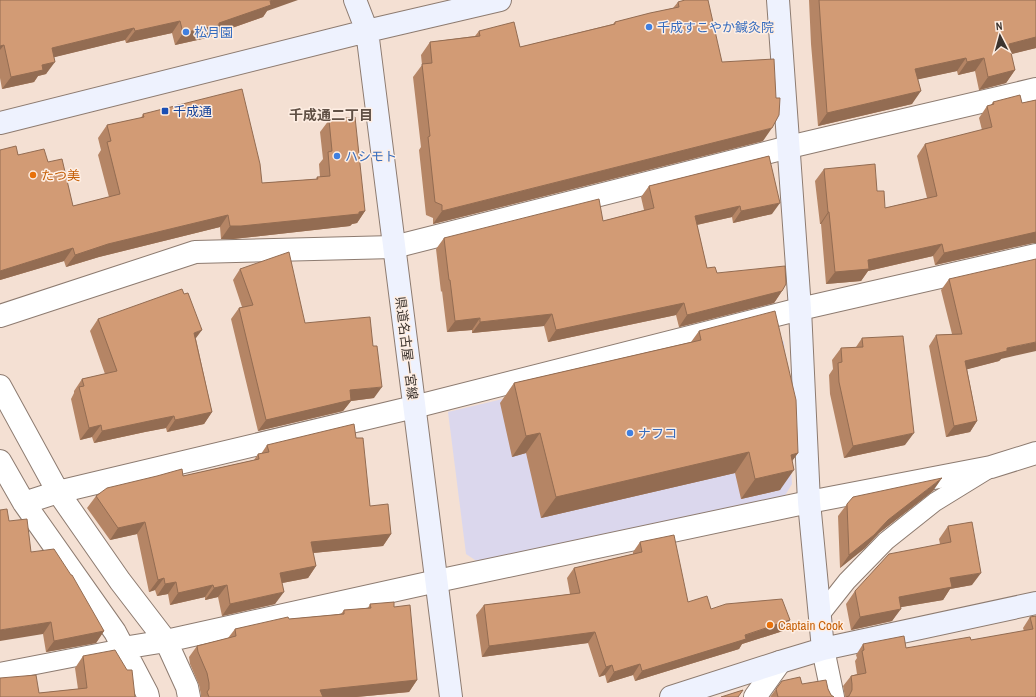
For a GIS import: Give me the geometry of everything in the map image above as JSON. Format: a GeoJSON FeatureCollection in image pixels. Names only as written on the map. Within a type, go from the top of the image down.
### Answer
{"type":"FeatureCollection","features":[{"type":"Feature","properties":{"kind":"street","name":"県道名古屋一宮線"},"geometry":{"type":"LineString","coordinates":[[355,0],[366,31],[451,697]]}},
{"type":"Feature","properties":{"kind":"street"},"geometry":{"type":"LineString","coordinates":[[0,123],[366,31],[500,0]]}},
{"type":"Feature","properties":{"kind":"street"},"geometry":{"type":"LineString","coordinates":[[778,0],[800,310],[809,502],[823,649],[833,697]]}},
{"type":"Feature","properties":{"kind":"street"},"geometry":{"type":"LineString","coordinates":[[0,316],[195,252],[394,247],[789,148],[1036,89]]}},
{"type":"Feature","properties":{"kind":"street"},"geometry":{"type":"LineString","coordinates":[[24,503],[58,492],[414,407],[800,310],[1036,255]]}},
{"type":"Feature","properties":{"kind":"street"},"geometry":{"type":"LineString","coordinates":[[0,386],[58,492],[120,581],[166,641],[187,687],[189,697]]}},
{"type":"Feature","properties":{"kind":"street"},"geometry":{"type":"LineString","coordinates":[[123,648],[166,641],[437,581],[809,502],[991,467],[1036,453]]}},
{"type":"Feature","properties":{"kind":"street"},"geometry":{"type":"LineString","coordinates":[[0,461],[24,503],[115,632],[148,697]]}},
{"type":"Feature","properties":{"kind":"street"},"geometry":{"type":"LineString","coordinates":[[671,697],[823,649],[1036,603]]}},
{"type":"Feature","properties":{"kind":"street"},"geometry":{"type":"LineString","coordinates":[[755,697],[780,662]]}},
{"type":"Feature","properties":{"kind":"lane"},"geometry":{"type":"LineString","coordinates":[[820,615],[847,580],[886,541],[935,502],[991,467]]}},
{"type":"Feature","properties":{"kind":"lane"},"geometry":{"type":"LineString","coordinates":[[0,672],[123,648]]}},
{"type":"Feature","properties":{"kind":"shaded area"},"geometry":{"type":"Polygon","coordinates":[[[774,334],[784,342],[792,484],[784,497],[478,562],[466,554],[448,412],[774,334]]]}},
{"type":"Feature","properties":{"kind":"building"},"geometry":{"type":"Polygon","coordinates":[[[0,0],[273,0],[270,1],[271,5],[219,23],[219,25],[183,33],[180,21],[135,31],[134,28],[52,48],[55,62],[42,65],[43,70],[11,77],[4,45],[0,46],[0,0]]]}},
{"type":"Feature","properties":{"kind":"building"},"geometry":{"type":"Polygon","coordinates":[[[685,0],[708,0],[722,62],[774,59],[776,98],[780,98],[779,115],[772,128],[442,211],[442,205],[435,202],[428,137],[430,136],[422,64],[432,63],[430,42],[480,36],[479,31],[514,22],[520,47],[615,24],[615,22],[650,13],[679,7],[678,2],[685,0]]]}},
{"type":"Feature","properties":{"kind":"building"},"geometry":{"type":"Polygon","coordinates":[[[819,0],[1036,0],[1036,37],[1009,44],[1015,70],[988,77],[984,58],[967,62],[966,58],[915,69],[921,91],[827,113],[819,0]]]}},
{"type":"Feature","properties":{"kind":"building"},"geometry":{"type":"Polygon","coordinates":[[[242,89],[260,164],[262,183],[318,179],[317,177],[330,176],[328,152],[332,151],[329,120],[355,117],[365,211],[359,212],[359,214],[241,226],[230,226],[228,215],[108,244],[75,255],[73,248],[0,271],[0,150],[16,146],[18,155],[44,149],[48,162],[62,159],[73,206],[120,194],[107,142],[111,141],[107,125],[144,117],[143,114],[242,89]]]}},
{"type":"Feature","properties":{"kind":"building"},"geometry":{"type":"Polygon","coordinates":[[[1020,95],[1022,103],[1036,100],[1036,232],[944,253],[942,244],[868,260],[869,269],[835,272],[824,169],[875,164],[877,191],[884,191],[885,208],[937,196],[925,144],[992,127],[987,106],[994,104],[993,102],[1020,95]]]}},
{"type":"Feature","properties":{"kind":"building"},"geometry":{"type":"Polygon","coordinates":[[[769,156],[780,203],[741,211],[740,206],[695,216],[707,268],[715,267],[717,273],[785,266],[786,284],[782,291],[687,315],[684,303],[556,330],[552,314],[480,322],[480,318],[455,321],[444,238],[599,199],[603,221],[654,208],[649,186],[769,156]]]}},
{"type":"Feature","properties":{"kind":"building"},"geometry":{"type":"Polygon","coordinates":[[[289,252],[305,323],[370,317],[373,346],[377,346],[382,387],[350,390],[351,400],[266,420],[239,308],[253,305],[240,269],[289,252]]]}},
{"type":"Feature","properties":{"kind":"building"},"geometry":{"type":"Polygon","coordinates":[[[1036,259],[1036,342],[1007,348],[1007,351],[965,361],[977,421],[954,426],[936,335],[962,334],[949,279],[1036,259]]]}},
{"type":"Feature","properties":{"kind":"building"},"geometry":{"type":"Polygon","coordinates":[[[182,289],[184,294],[188,293],[202,330],[194,333],[212,412],[175,420],[174,416],[102,431],[101,425],[89,428],[79,387],[84,386],[82,379],[117,371],[98,319],[182,289]]]}},
{"type":"Feature","properties":{"kind":"building"},"geometry":{"type":"Polygon","coordinates":[[[775,311],[796,400],[798,453],[791,455],[794,470],[755,479],[749,452],[556,497],[540,433],[526,436],[514,383],[701,340],[699,331],[775,311]]]}},
{"type":"Feature","properties":{"kind":"building"},"geometry":{"type":"Polygon","coordinates":[[[903,336],[914,433],[853,446],[839,382],[838,363],[842,362],[841,348],[863,347],[862,338],[903,336]]]}},
{"type":"Feature","properties":{"kind":"building"},"geometry":{"type":"Polygon","coordinates":[[[354,424],[356,438],[363,438],[370,506],[388,504],[391,534],[311,542],[316,566],[280,573],[284,592],[230,604],[227,585],[214,588],[213,585],[178,593],[176,582],[165,584],[164,578],[158,580],[145,522],[118,528],[96,496],[107,488],[182,469],[183,476],[259,459],[258,454],[269,452],[267,445],[354,424]]]}},
{"type":"Feature","properties":{"kind":"building"},"geometry":{"type":"Polygon","coordinates":[[[942,478],[888,520],[874,535],[849,555],[847,504],[853,497],[942,478]]]}},
{"type":"Feature","properties":{"kind":"building"},"geometry":{"type":"Polygon","coordinates":[[[7,509],[9,521],[27,519],[31,552],[54,549],[72,575],[104,631],[54,641],[51,622],[0,630],[0,510],[7,509]]]}},
{"type":"Feature","properties":{"kind":"building"},"geometry":{"type":"Polygon","coordinates":[[[972,522],[981,573],[950,578],[952,587],[899,597],[901,609],[860,617],[855,591],[889,554],[951,542],[948,526],[972,522]]]}},
{"type":"Feature","properties":{"kind":"building"},"geometry":{"type":"Polygon","coordinates":[[[674,535],[688,602],[707,596],[711,609],[726,604],[782,599],[790,620],[745,635],[746,639],[642,671],[640,664],[614,672],[612,665],[606,667],[595,632],[489,646],[484,605],[580,593],[574,568],[642,552],[640,542],[674,535]]]}},
{"type":"Feature","properties":{"kind":"building"},"geometry":{"type":"Polygon","coordinates":[[[394,602],[394,607],[410,605],[417,680],[320,690],[323,697],[209,697],[207,692],[209,689],[209,683],[207,673],[197,646],[236,636],[235,629],[288,617],[289,619],[344,614],[344,610],[371,608],[370,604],[394,602]]]}},
{"type":"Feature","properties":{"kind":"building"},"geometry":{"type":"Polygon","coordinates":[[[1036,616],[1036,697],[846,697],[849,696],[852,690],[851,676],[866,673],[862,651],[864,650],[863,644],[904,636],[906,648],[970,637],[971,640],[1033,629],[1030,617],[1036,616]]]}},
{"type":"Feature","properties":{"kind":"building"},"geometry":{"type":"Polygon","coordinates":[[[115,650],[127,670],[132,670],[135,697],[0,697],[0,678],[36,675],[39,693],[87,688],[83,656],[115,650]]]}},
{"type":"Feature","properties":{"kind":"building"},"geometry":{"type":"Polygon","coordinates":[[[800,677],[802,684],[826,680],[828,689],[834,697],[778,697],[776,689],[782,681],[800,677]]]}},
{"type":"Feature","properties":{"kind":"building"},"geometry":{"type":"Polygon","coordinates":[[[743,690],[738,697],[721,697],[743,690]]]}},
{"type":"Feature","properties":{"kind":"place","name":"千成すこやか鍼灸院"},"geometry":{"type":"Point","coordinates":[649,27]}},
{"type":"Feature","properties":{"kind":"place","name":"松月園"},"geometry":{"type":"Point","coordinates":[186,32]}},
{"type":"Feature","properties":{"kind":"place","name":"千成通"},"geometry":{"type":"Point","coordinates":[165,111]}},
{"type":"Feature","properties":{"kind":"place","name":"ハシモト"},"geometry":{"type":"Point","coordinates":[337,156]}},
{"type":"Feature","properties":{"kind":"place","name":"たつ美"},"geometry":{"type":"Point","coordinates":[33,175]}},
{"type":"Feature","properties":{"kind":"place","name":"ナフコ"},"geometry":{"type":"Point","coordinates":[630,433]}},
{"type":"Feature","properties":{"kind":"place","name":"Captain Cook"},"geometry":{"type":"Point","coordinates":[770,625]}},
{"type":"Feature","properties":{"kind":"district","name":"千成通二丁目"},"geometry":{"type":"Point","coordinates":[331,115]}}]}
